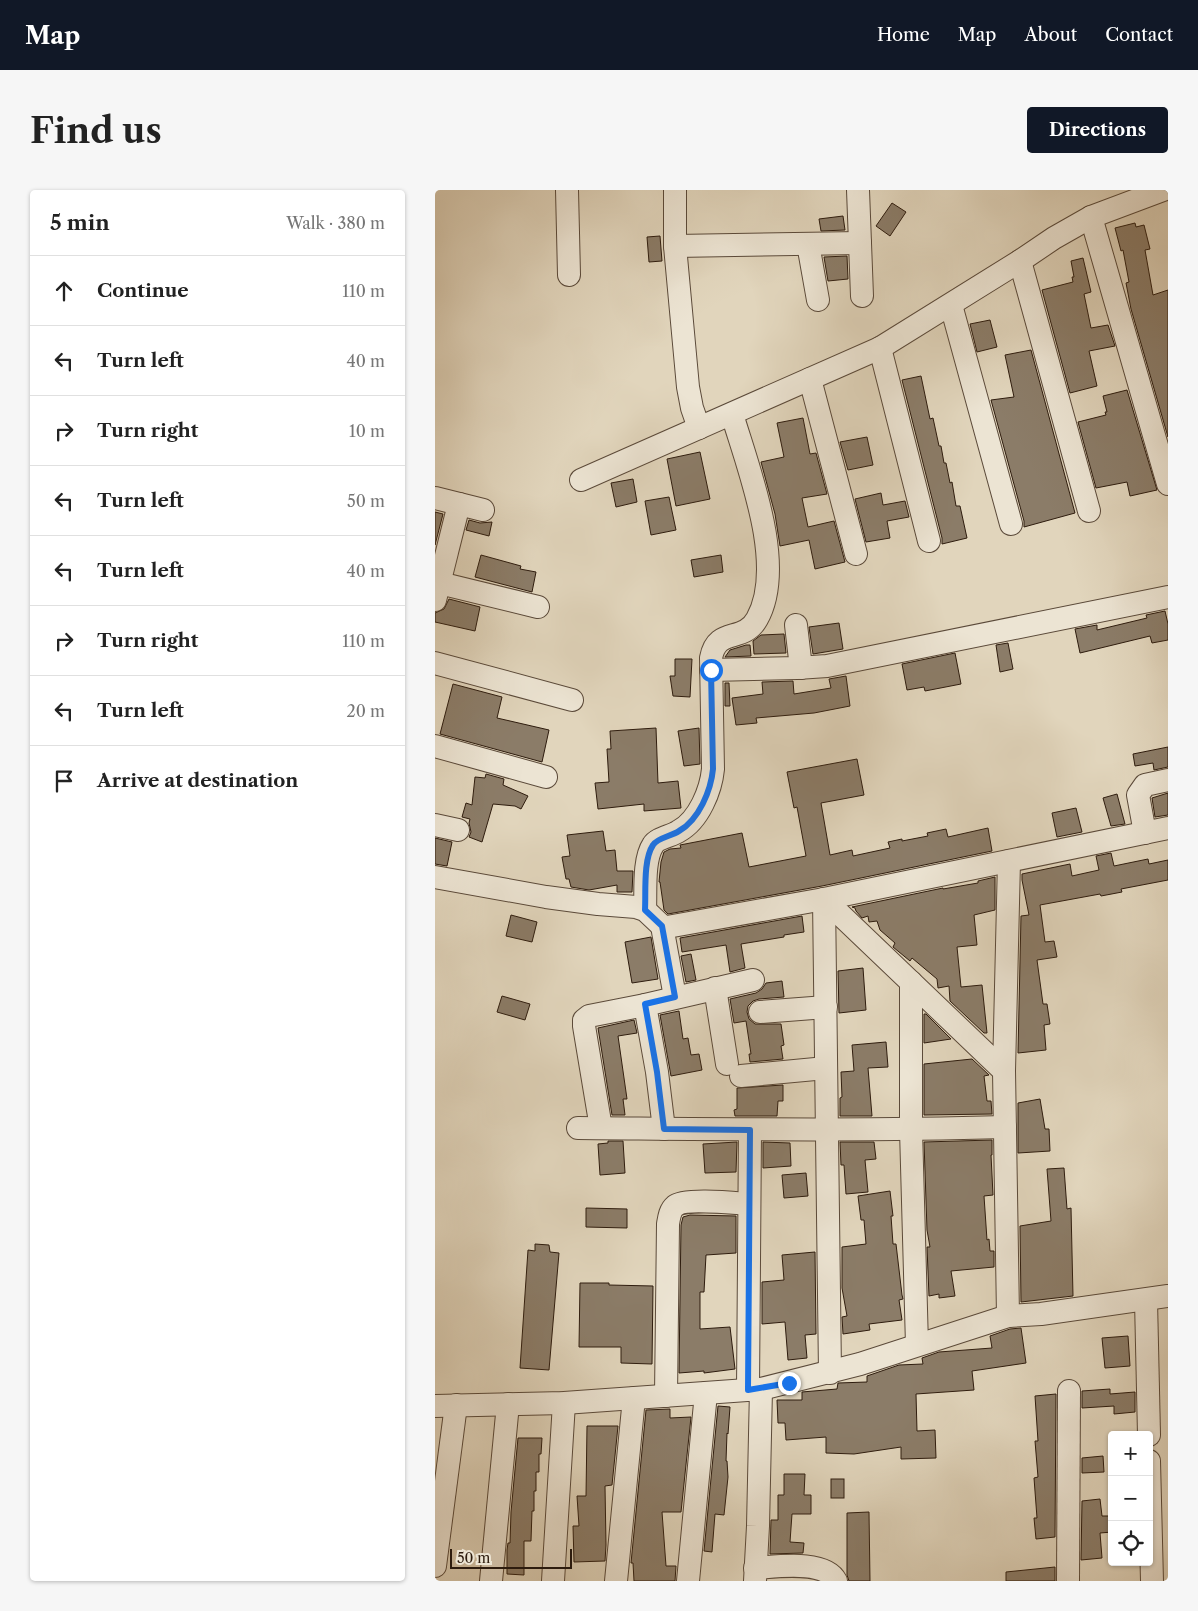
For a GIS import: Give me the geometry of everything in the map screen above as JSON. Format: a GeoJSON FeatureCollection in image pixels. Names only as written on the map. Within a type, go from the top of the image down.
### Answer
{"type":"FeatureCollection","features":[{"type":"Feature","properties":{"kind":"street"},"geometry":{"type":"LineString","coordinates":[[567,190],[569,275]]}},
{"type":"Feature","properties":{"kind":"street"},"geometry":{"type":"LineString","coordinates":[[675,190],[675,246],[693,408]]}},
{"type":"Feature","properties":{"kind":"street"},"geometry":{"type":"LineString","coordinates":[[858,190],[862,296]]}},
{"type":"Feature","properties":{"kind":"street"},"geometry":{"type":"LineString","coordinates":[[581,480],[693,408],[732,414],[880,348],[951,305],[1054,238],[1091,217],[1163,190]]}},
{"type":"Feature","properties":{"kind":"street"},"geometry":{"type":"LineString","coordinates":[[1091,217],[1168,484]]}},
{"type":"Feature","properties":{"kind":"street"},"geometry":{"type":"LineString","coordinates":[[675,246],[860,243]]}},
{"type":"Feature","properties":{"kind":"street"},"geometry":{"type":"LineString","coordinates":[[808,244],[818,300]]}},
{"type":"Feature","properties":{"kind":"street"},"geometry":{"type":"LineString","coordinates":[[1020,261],[1089,510]]}},
{"type":"Feature","properties":{"kind":"street"},"geometry":{"type":"LineString","coordinates":[[951,305],[1011,524]]}},
{"type":"Feature","properties":{"kind":"street"},"geometry":{"type":"LineString","coordinates":[[880,348],[929,541]]}},
{"type":"Feature","properties":{"kind":"street"},"geometry":{"type":"LineString","coordinates":[[810,379],[856,554]]}},
{"type":"Feature","properties":{"kind":"street"},"geometry":{"type":"LineString","coordinates":[[645,910],[649,852],[654,843],[689,824],[697,812],[712,778],[711,658],[716,643],[748,630],[761,613],[765,596],[767,569],[765,537],[760,508],[732,414]]}},
{"type":"Feature","properties":{"kind":"street"},"geometry":{"type":"LineString","coordinates":[[435,498],[483,510]]}},
{"type":"Feature","properties":{"kind":"street"},"geometry":{"type":"LineString","coordinates":[[459,504],[437,588],[539,607]]}},
{"type":"Feature","properties":{"kind":"street"},"geometry":{"type":"LineString","coordinates":[[711,670],[801,668],[848,662],[1168,597]]}},
{"type":"Feature","properties":{"kind":"street"},"geometry":{"type":"LineString","coordinates":[[796,625],[801,668]]}},
{"type":"Feature","properties":{"kind":"street"},"geometry":{"type":"LineString","coordinates":[[435,663],[571,700]]}},
{"type":"Feature","properties":{"kind":"street"},"geometry":{"type":"LineString","coordinates":[[435,746],[546,777]]}},
{"type":"Feature","properties":{"kind":"street"},"geometry":{"type":"LineString","coordinates":[[1145,833],[1137,795],[1145,785],[1168,780]]}},
{"type":"Feature","properties":{"kind":"street"},"geometry":{"type":"LineString","coordinates":[[435,825],[458,830]]}},
{"type":"Feature","properties":{"kind":"street"},"geometry":{"type":"LineString","coordinates":[[435,877],[546,897],[636,907],[645,910],[662,926],[667,927],[824,899],[1168,828]]}},
{"type":"Feature","properties":{"kind":"street"},"geometry":{"type":"LineString","coordinates":[[1008,1316],[1004,1070],[1009,861]]}},
{"type":"Feature","properties":{"kind":"street"},"geometry":{"type":"LineString","coordinates":[[824,899],[927,999],[1004,1070]]}},
{"type":"Feature","properties":{"kind":"street"},"geometry":{"type":"LineString","coordinates":[[824,899],[830,1373]]}},
{"type":"Feature","properties":{"kind":"street"},"geometry":{"type":"LineString","coordinates":[[662,926],[675,997]]}},
{"type":"Feature","properties":{"kind":"street"},"geometry":{"type":"LineString","coordinates":[[601,1128],[584,1020],[589,1016],[753,980]]}},
{"type":"Feature","properties":{"kind":"street"},"geometry":{"type":"LineString","coordinates":[[911,982],[911,1130],[917,1345]]}},
{"type":"Feature","properties":{"kind":"street"},"geometry":{"type":"LineString","coordinates":[[715,988],[734,1070],[826,1068]]}},
{"type":"Feature","properties":{"kind":"street"},"geometry":{"type":"LineString","coordinates":[[645,1004],[657,1072],[664,1129]]}},
{"type":"Feature","properties":{"kind":"street"},"geometry":{"type":"LineString","coordinates":[[760,1012],[826,1007]]}},
{"type":"Feature","properties":{"kind":"street"},"geometry":{"type":"LineString","coordinates":[[578,1128],[911,1130],[1005,1127]]}},
{"type":"Feature","properties":{"kind":"street"},"geometry":{"type":"LineString","coordinates":[[750,1130],[749,1204],[758,1526],[755,1575],[805,1566],[824,1570],[835,1578],[835,1581]]}},
{"type":"Feature","properties":{"kind":"street"},"geometry":{"type":"LineString","coordinates":[[666,1396],[667,1224],[670,1214],[675,1206],[686,1202],[749,1204]]}},
{"type":"Feature","properties":{"kind":"street"},"geometry":{"type":"LineString","coordinates":[[435,1566],[445,1406],[564,1403],[755,1389],[830,1373],[1008,1316],[1041,1314],[1168,1296]]}},
{"type":"Feature","properties":{"kind":"street"},"geometry":{"type":"LineString","coordinates":[[1146,1300],[1149,1431]]}},
{"type":"Feature","properties":{"kind":"street"},"geometry":{"type":"LineString","coordinates":[[1068,1581],[1069,1391]]}},
{"type":"Feature","properties":{"kind":"street"},"geometry":{"type":"LineString","coordinates":[[688,1581],[707,1393]]}},
{"type":"Feature","properties":{"kind":"street"},"geometry":{"type":"LineString","coordinates":[[616,1581],[634,1398]]}},
{"type":"Feature","properties":{"kind":"street"},"geometry":{"type":"LineString","coordinates":[[553,1581],[564,1403]]}},
{"type":"Feature","properties":{"kind":"street"},"geometry":{"type":"LineString","coordinates":[[491,1581],[508,1404]]}},
{"type":"Feature","properties":{"kind":"street"},"geometry":{"type":"LineString","coordinates":[[435,1437],[437,1445],[435,1465]]}},
{"type":"Feature","properties":{"kind":"street"},"geometry":{"type":"LineString","coordinates":[[1149,1476],[1152,1581]]}},
{"type":"Feature","properties":{"kind":"building"},"geometry":{"type":"Polygon","coordinates":[[[892,203],[906,212],[890,236],[876,226],[892,203]]]}},
{"type":"Feature","properties":{"kind":"building"},"geometry":{"type":"Polygon","coordinates":[[[843,216],[845,230],[821,231],[819,219],[843,216]]]}},
{"type":"Feature","properties":{"kind":"building"},"geometry":{"type":"Polygon","coordinates":[[[1135,223],[1136,227],[1144,225],[1150,249],[1145,250],[1153,295],[1168,290],[1168,437],[1131,309],[1126,283],[1129,282],[1123,250],[1121,251],[1115,228],[1135,223]]]}},
{"type":"Feature","properties":{"kind":"building"},"geometry":{"type":"Polygon","coordinates":[[[660,236],[662,261],[649,262],[647,237],[660,236]]]}},
{"type":"Feature","properties":{"kind":"building"},"geometry":{"type":"Polygon","coordinates":[[[847,256],[848,279],[828,281],[824,257],[847,256]]]}},
{"type":"Feature","properties":{"kind":"building"},"geometry":{"type":"Polygon","coordinates":[[[1083,258],[1091,292],[1084,294],[1091,328],[1108,325],[1115,346],[1089,351],[1097,386],[1070,393],[1042,290],[1073,282],[1071,261],[1083,258]]]}},
{"type":"Feature","properties":{"kind":"building"},"geometry":{"type":"Polygon","coordinates":[[[990,320],[997,347],[977,352],[970,324],[990,320]]]}},
{"type":"Feature","properties":{"kind":"building"},"geometry":{"type":"Polygon","coordinates":[[[1031,350],[1075,513],[1024,527],[1024,521],[991,400],[1014,397],[1005,355],[1031,350]]]}},
{"type":"Feature","properties":{"kind":"building"},"geometry":{"type":"Polygon","coordinates":[[[921,376],[930,419],[933,418],[944,463],[946,463],[950,483],[952,482],[956,506],[960,506],[967,538],[942,544],[902,380],[921,376]]]}},
{"type":"Feature","properties":{"kind":"building"},"geometry":{"type":"Polygon","coordinates":[[[1127,390],[1157,490],[1130,496],[1127,482],[1096,488],[1078,422],[1106,415],[1103,396],[1127,390]]]}},
{"type":"Feature","properties":{"kind":"building"},"geometry":{"type":"Polygon","coordinates":[[[803,418],[810,454],[816,453],[827,494],[802,498],[808,527],[834,521],[845,562],[815,569],[809,540],[780,546],[775,514],[761,462],[784,457],[777,423],[803,418]]]}},
{"type":"Feature","properties":{"kind":"building"},"geometry":{"type":"Polygon","coordinates":[[[867,437],[873,465],[848,470],[840,442],[867,437]]]}},
{"type":"Feature","properties":{"kind":"building"},"geometry":{"type":"Polygon","coordinates":[[[700,452],[710,499],[676,506],[667,459],[700,452]]]}},
{"type":"Feature","properties":{"kind":"building"},"geometry":{"type":"Polygon","coordinates":[[[633,479],[637,502],[616,507],[611,483],[633,479]]]}},
{"type":"Feature","properties":{"kind":"building"},"geometry":{"type":"Polygon","coordinates":[[[881,493],[883,505],[905,501],[909,517],[887,521],[890,538],[866,542],[855,499],[881,493]]]}},
{"type":"Feature","properties":{"kind":"building"},"geometry":{"type":"Polygon","coordinates":[[[669,497],[676,530],[651,535],[645,501],[669,497]]]}},
{"type":"Feature","properties":{"kind":"building"},"geometry":{"type":"Polygon","coordinates":[[[435,512],[443,514],[435,545],[435,512]]]}},
{"type":"Feature","properties":{"kind":"building"},"geometry":{"type":"Polygon","coordinates":[[[469,520],[480,523],[492,522],[489,536],[466,530],[469,520]]]}},
{"type":"Feature","properties":{"kind":"building"},"geometry":{"type":"Polygon","coordinates":[[[481,555],[521,566],[520,569],[536,572],[532,592],[475,577],[481,555]]]}},
{"type":"Feature","properties":{"kind":"building"},"geometry":{"type":"Polygon","coordinates":[[[721,555],[723,572],[694,577],[691,560],[721,555]]]}},
{"type":"Feature","properties":{"kind":"building"},"geometry":{"type":"Polygon","coordinates":[[[449,599],[480,607],[475,631],[435,622],[435,613],[444,609],[449,599]]]}},
{"type":"Feature","properties":{"kind":"building"},"geometry":{"type":"Polygon","coordinates":[[[1165,611],[1168,624],[1168,640],[1152,643],[1150,636],[1080,653],[1075,629],[1097,625],[1097,630],[1147,618],[1146,615],[1165,611]]]}},
{"type":"Feature","properties":{"kind":"building"},"geometry":{"type":"Polygon","coordinates":[[[839,623],[843,649],[813,654],[809,627],[839,623]]]}},
{"type":"Feature","properties":{"kind":"building"},"geometry":{"type":"Polygon","coordinates":[[[784,634],[786,653],[754,654],[753,641],[761,635],[784,634]]]}},
{"type":"Feature","properties":{"kind":"building"},"geometry":{"type":"Polygon","coordinates":[[[1008,643],[1013,669],[1000,672],[996,645],[1008,643]]]}},
{"type":"Feature","properties":{"kind":"building"},"geometry":{"type":"Polygon","coordinates":[[[750,645],[751,656],[725,657],[730,650],[750,645]]]}},
{"type":"Feature","properties":{"kind":"building"},"geometry":{"type":"Polygon","coordinates":[[[955,653],[961,684],[925,691],[924,687],[907,690],[902,664],[955,653]]]}},
{"type":"Feature","properties":{"kind":"building"},"geometry":{"type":"Polygon","coordinates":[[[675,659],[692,659],[690,697],[673,696],[670,676],[675,676],[675,659]]]}},
{"type":"Feature","properties":{"kind":"building"},"geometry":{"type":"Polygon","coordinates":[[[846,676],[850,706],[814,713],[756,718],[757,723],[736,725],[732,698],[763,694],[762,682],[793,681],[794,694],[831,688],[829,679],[846,676]]]}},
{"type":"Feature","properties":{"kind":"building"},"geometry":{"type":"Polygon","coordinates":[[[725,683],[729,683],[730,706],[725,706],[725,683]]]}},
{"type":"Feature","properties":{"kind":"building"},"geometry":{"type":"Polygon","coordinates":[[[453,684],[502,697],[497,718],[549,730],[542,762],[440,734],[453,684]]]}},
{"type":"Feature","properties":{"kind":"building"},"geometry":{"type":"Polygon","coordinates":[[[656,728],[658,783],[678,781],[681,808],[644,811],[644,804],[598,809],[595,783],[609,782],[607,749],[611,749],[610,731],[656,728]]]}},
{"type":"Feature","properties":{"kind":"building"},"geometry":{"type":"Polygon","coordinates":[[[699,728],[700,764],[684,766],[678,731],[699,728]]]}},
{"type":"Feature","properties":{"kind":"building"},"geometry":{"type":"Polygon","coordinates":[[[1168,747],[1168,767],[1154,770],[1153,763],[1135,766],[1133,754],[1168,747]]]}},
{"type":"Feature","properties":{"kind":"building"},"geometry":{"type":"Polygon","coordinates":[[[857,759],[864,795],[821,803],[830,855],[852,850],[853,856],[890,848],[888,842],[928,836],[927,833],[946,829],[948,837],[988,828],[992,851],[822,886],[668,914],[664,910],[659,882],[664,852],[670,849],[681,848],[680,845],[742,833],[749,867],[806,856],[797,807],[794,808],[787,772],[857,759]]]}},
{"type":"Feature","properties":{"kind":"building"},"geometry":{"type":"Polygon","coordinates":[[[486,774],[504,779],[503,785],[528,796],[521,809],[515,806],[493,804],[482,842],[469,837],[471,832],[470,819],[462,817],[466,803],[472,805],[475,777],[485,778],[486,774]]]}},
{"type":"Feature","properties":{"kind":"building"},"geometry":{"type":"Polygon","coordinates":[[[1168,793],[1168,815],[1155,817],[1152,798],[1168,793]]]}},
{"type":"Feature","properties":{"kind":"building"},"geometry":{"type":"Polygon","coordinates":[[[1117,794],[1125,824],[1111,826],[1103,798],[1117,794]]]}},
{"type":"Feature","properties":{"kind":"building"},"geometry":{"type":"Polygon","coordinates":[[[1076,808],[1082,832],[1057,837],[1052,813],[1076,808]]]}},
{"type":"Feature","properties":{"kind":"building"},"geometry":{"type":"Polygon","coordinates":[[[603,831],[606,851],[615,850],[617,871],[633,871],[632,892],[617,892],[617,885],[589,890],[571,887],[569,879],[566,879],[562,857],[570,856],[567,835],[603,831]]]}},
{"type":"Feature","properties":{"kind":"building"},"geometry":{"type":"Polygon","coordinates":[[[435,838],[452,842],[447,866],[435,864],[435,838]]]}},
{"type":"Feature","properties":{"kind":"building"},"geometry":{"type":"Polygon","coordinates":[[[1111,853],[1114,866],[1148,859],[1149,864],[1168,860],[1168,880],[1121,889],[1122,892],[1040,905],[1045,942],[1054,941],[1057,957],[1037,960],[1043,1004],[1047,1004],[1050,1024],[1044,1025],[1046,1050],[1018,1053],[1021,916],[1029,915],[1022,874],[1070,864],[1072,876],[1099,870],[1096,856],[1111,853]]]}},
{"type":"Feature","properties":{"kind":"building"},"geometry":{"type":"Polygon","coordinates":[[[995,877],[995,910],[974,915],[977,945],[957,947],[961,987],[982,985],[987,1033],[984,1033],[950,1001],[949,986],[938,988],[937,979],[912,958],[910,961],[893,947],[895,943],[880,930],[877,921],[869,922],[868,916],[862,918],[855,908],[852,907],[943,888],[978,883],[978,881],[995,877]]]}},
{"type":"Feature","properties":{"kind":"building"},"geometry":{"type":"Polygon","coordinates":[[[511,915],[537,922],[532,942],[506,936],[511,915]]]}},
{"type":"Feature","properties":{"kind":"building"},"geometry":{"type":"Polygon","coordinates":[[[802,916],[804,932],[741,944],[745,968],[730,972],[726,945],[682,952],[680,938],[802,916]]]}},
{"type":"Feature","properties":{"kind":"building"},"geometry":{"type":"Polygon","coordinates":[[[651,937],[658,979],[632,983],[625,942],[651,937]]]}},
{"type":"Feature","properties":{"kind":"building"},"geometry":{"type":"Polygon","coordinates":[[[691,954],[696,980],[686,982],[681,956],[691,954]]]}},
{"type":"Feature","properties":{"kind":"building"},"geometry":{"type":"Polygon","coordinates":[[[863,968],[866,1010],[839,1013],[838,971],[863,968]]]}},
{"type":"Feature","properties":{"kind":"building"},"geometry":{"type":"Polygon","coordinates":[[[782,981],[784,997],[753,1001],[748,1006],[747,1012],[749,1019],[755,1024],[781,1024],[784,1045],[781,1046],[783,1059],[750,1062],[749,1054],[751,1054],[746,1021],[734,1023],[730,999],[756,993],[766,983],[782,981]]]}},
{"type":"Feature","properties":{"kind":"building"},"geometry":{"type":"Polygon","coordinates":[[[502,996],[530,1004],[525,1020],[497,1012],[502,996]]]}},
{"type":"Feature","properties":{"kind":"building"},"geometry":{"type":"Polygon","coordinates":[[[679,1011],[683,1039],[688,1038],[691,1055],[699,1054],[702,1070],[671,1076],[660,1015],[679,1011]]]}},
{"type":"Feature","properties":{"kind":"building"},"geometry":{"type":"Polygon","coordinates":[[[924,1014],[926,1014],[951,1039],[924,1043],[924,1014]]]}},
{"type":"Feature","properties":{"kind":"building"},"geometry":{"type":"Polygon","coordinates":[[[634,1020],[637,1033],[618,1036],[627,1099],[623,1099],[625,1115],[612,1115],[598,1028],[634,1020]]]}},
{"type":"Feature","properties":{"kind":"building"},"geometry":{"type":"Polygon","coordinates":[[[886,1042],[888,1067],[868,1068],[872,1116],[840,1116],[840,1098],[842,1097],[841,1072],[854,1071],[852,1045],[886,1042]]]}},
{"type":"Feature","properties":{"kind":"building"},"geometry":{"type":"Polygon","coordinates":[[[972,1059],[989,1075],[984,1076],[987,1101],[991,1101],[992,1114],[924,1115],[924,1064],[972,1059]]]}},
{"type":"Feature","properties":{"kind":"building"},"geometry":{"type":"Polygon","coordinates":[[[783,1085],[783,1101],[778,1101],[777,1116],[735,1116],[737,1088],[783,1085]]]}},
{"type":"Feature","properties":{"kind":"building"},"geometry":{"type":"Polygon","coordinates":[[[1040,1099],[1045,1129],[1049,1129],[1050,1151],[1018,1153],[1018,1103],[1040,1099]]]}},
{"type":"Feature","properties":{"kind":"building"},"geometry":{"type":"Polygon","coordinates":[[[992,1140],[993,1195],[984,1196],[987,1240],[989,1239],[990,1251],[994,1251],[994,1267],[951,1271],[955,1296],[939,1298],[939,1294],[929,1296],[927,1247],[930,1247],[927,1230],[924,1142],[992,1140]]]}},
{"type":"Feature","properties":{"kind":"building"},"geometry":{"type":"Polygon","coordinates":[[[608,1141],[623,1141],[625,1173],[600,1175],[598,1144],[608,1143],[608,1141]]]}},
{"type":"Feature","properties":{"kind":"building"},"geometry":{"type":"Polygon","coordinates":[[[737,1142],[736,1172],[705,1173],[703,1144],[737,1142]]]}},
{"type":"Feature","properties":{"kind":"building"},"geometry":{"type":"Polygon","coordinates":[[[763,1142],[790,1143],[791,1166],[763,1168],[763,1142]]]}},
{"type":"Feature","properties":{"kind":"building"},"geometry":{"type":"Polygon","coordinates":[[[840,1142],[874,1142],[876,1159],[865,1160],[868,1192],[846,1194],[844,1165],[841,1165],[840,1142]]]}},
{"type":"Feature","properties":{"kind":"building"},"geometry":{"type":"Polygon","coordinates":[[[1064,1168],[1067,1209],[1071,1208],[1073,1296],[1021,1302],[1020,1226],[1051,1221],[1047,1169],[1064,1168]]]}},
{"type":"Feature","properties":{"kind":"building"},"geometry":{"type":"Polygon","coordinates":[[[806,1173],[808,1196],[784,1198],[782,1175],[806,1173]]]}},
{"type":"Feature","properties":{"kind":"building"},"geometry":{"type":"Polygon","coordinates":[[[890,1191],[893,1216],[891,1216],[893,1244],[896,1244],[903,1299],[899,1300],[902,1320],[869,1324],[870,1330],[843,1334],[842,1317],[847,1316],[842,1288],[842,1247],[866,1244],[864,1220],[861,1220],[858,1196],[890,1191]]]}},
{"type":"Feature","properties":{"kind":"building"},"geometry":{"type":"Polygon","coordinates":[[[586,1208],[627,1209],[627,1228],[586,1227],[586,1208]]]}},
{"type":"Feature","properties":{"kind":"building"},"geometry":{"type":"Polygon","coordinates":[[[690,1215],[736,1216],[736,1253],[706,1255],[704,1292],[700,1292],[700,1329],[730,1327],[735,1369],[704,1373],[704,1371],[679,1373],[681,1225],[683,1217],[690,1215]]]}},
{"type":"Feature","properties":{"kind":"building"},"geometry":{"type":"Polygon","coordinates":[[[535,1244],[549,1245],[550,1252],[559,1253],[549,1370],[520,1368],[528,1250],[535,1251],[535,1244]]]}},
{"type":"Feature","properties":{"kind":"building"},"geometry":{"type":"Polygon","coordinates":[[[815,1252],[816,1334],[805,1335],[807,1358],[788,1360],[785,1322],[762,1324],[762,1282],[784,1280],[782,1255],[815,1252]]]}},
{"type":"Feature","properties":{"kind":"building"},"geometry":{"type":"Polygon","coordinates":[[[580,1283],[653,1286],[652,1364],[621,1363],[621,1347],[579,1347],[580,1283]]]}},
{"type":"Feature","properties":{"kind":"building"},"geometry":{"type":"Polygon","coordinates":[[[1021,1328],[1026,1363],[972,1371],[974,1390],[916,1394],[917,1431],[935,1430],[936,1458],[901,1459],[901,1447],[854,1454],[826,1453],[826,1437],[786,1440],[785,1423],[778,1423],[777,1400],[802,1400],[802,1392],[837,1389],[838,1383],[867,1382],[867,1376],[899,1365],[923,1364],[922,1358],[939,1352],[992,1348],[990,1336],[1010,1329],[1021,1328]]]}},
{"type":"Feature","properties":{"kind":"building"},"geometry":{"type":"Polygon","coordinates":[[[1128,1336],[1130,1366],[1105,1368],[1102,1338],[1128,1336]]]}},
{"type":"Feature","properties":{"kind":"building"},"geometry":{"type":"Polygon","coordinates":[[[1110,1389],[1110,1394],[1135,1392],[1135,1412],[1114,1414],[1114,1406],[1082,1408],[1082,1391],[1110,1389]]]}},
{"type":"Feature","properties":{"kind":"building"},"geometry":{"type":"Polygon","coordinates":[[[1056,1394],[1055,1537],[1036,1539],[1034,1518],[1037,1518],[1034,1478],[1038,1477],[1035,1441],[1038,1441],[1035,1396],[1056,1394]]]}},
{"type":"Feature","properties":{"kind":"building"},"geometry":{"type":"Polygon","coordinates":[[[718,1406],[730,1407],[726,1461],[728,1477],[724,1515],[715,1514],[712,1552],[704,1551],[718,1406]]]}},
{"type":"Feature","properties":{"kind":"building"},"geometry":{"type":"Polygon","coordinates":[[[670,1409],[670,1418],[691,1417],[681,1512],[662,1512],[666,1566],[676,1566],[675,1581],[634,1581],[633,1563],[631,1563],[646,1410],[670,1409]]]}},
{"type":"Feature","properties":{"kind":"building"},"geometry":{"type":"Polygon","coordinates":[[[587,1426],[618,1426],[612,1485],[605,1486],[605,1561],[574,1562],[573,1526],[579,1526],[577,1496],[586,1496],[587,1426]]]}},
{"type":"Feature","properties":{"kind":"building"},"geometry":{"type":"Polygon","coordinates":[[[518,1438],[542,1438],[541,1454],[539,1454],[539,1472],[536,1472],[531,1541],[524,1541],[524,1575],[507,1574],[507,1550],[508,1543],[510,1543],[518,1438]]]}},
{"type":"Feature","properties":{"kind":"building"},"geometry":{"type":"Polygon","coordinates":[[[1103,1456],[1104,1472],[1082,1473],[1082,1458],[1103,1456]]]}},
{"type":"Feature","properties":{"kind":"building"},"geometry":{"type":"Polygon","coordinates":[[[784,1474],[805,1474],[804,1495],[811,1495],[811,1514],[792,1514],[790,1542],[804,1543],[803,1553],[770,1554],[771,1520],[778,1520],[778,1495],[784,1495],[784,1474]]]}},
{"type":"Feature","properties":{"kind":"building"},"geometry":{"type":"Polygon","coordinates":[[[831,1479],[844,1479],[844,1498],[831,1498],[831,1479]]]}},
{"type":"Feature","properties":{"kind":"building"},"geometry":{"type":"Polygon","coordinates":[[[1100,1499],[1102,1516],[1108,1516],[1108,1532],[1100,1533],[1102,1558],[1081,1560],[1082,1501],[1100,1499]]]}},
{"type":"Feature","properties":{"kind":"building"},"geometry":{"type":"Polygon","coordinates":[[[869,1512],[870,1581],[849,1581],[847,1575],[847,1513],[869,1512]]]}},
{"type":"Feature","properties":{"kind":"building"},"geometry":{"type":"Polygon","coordinates":[[[1055,1567],[1055,1581],[1006,1581],[1006,1572],[1055,1567]]]}},
{"type":"Feature","properties":{"kind":"route"},"geometry":{"type":"LineString","coordinates":[[711,670],[712,778],[697,812],[689,824],[654,843],[649,852],[647,868],[645,910],[662,926],[675,997],[645,1004],[657,1072],[664,1129],[750,1130],[748,1390],[789,1383]]}}]}
